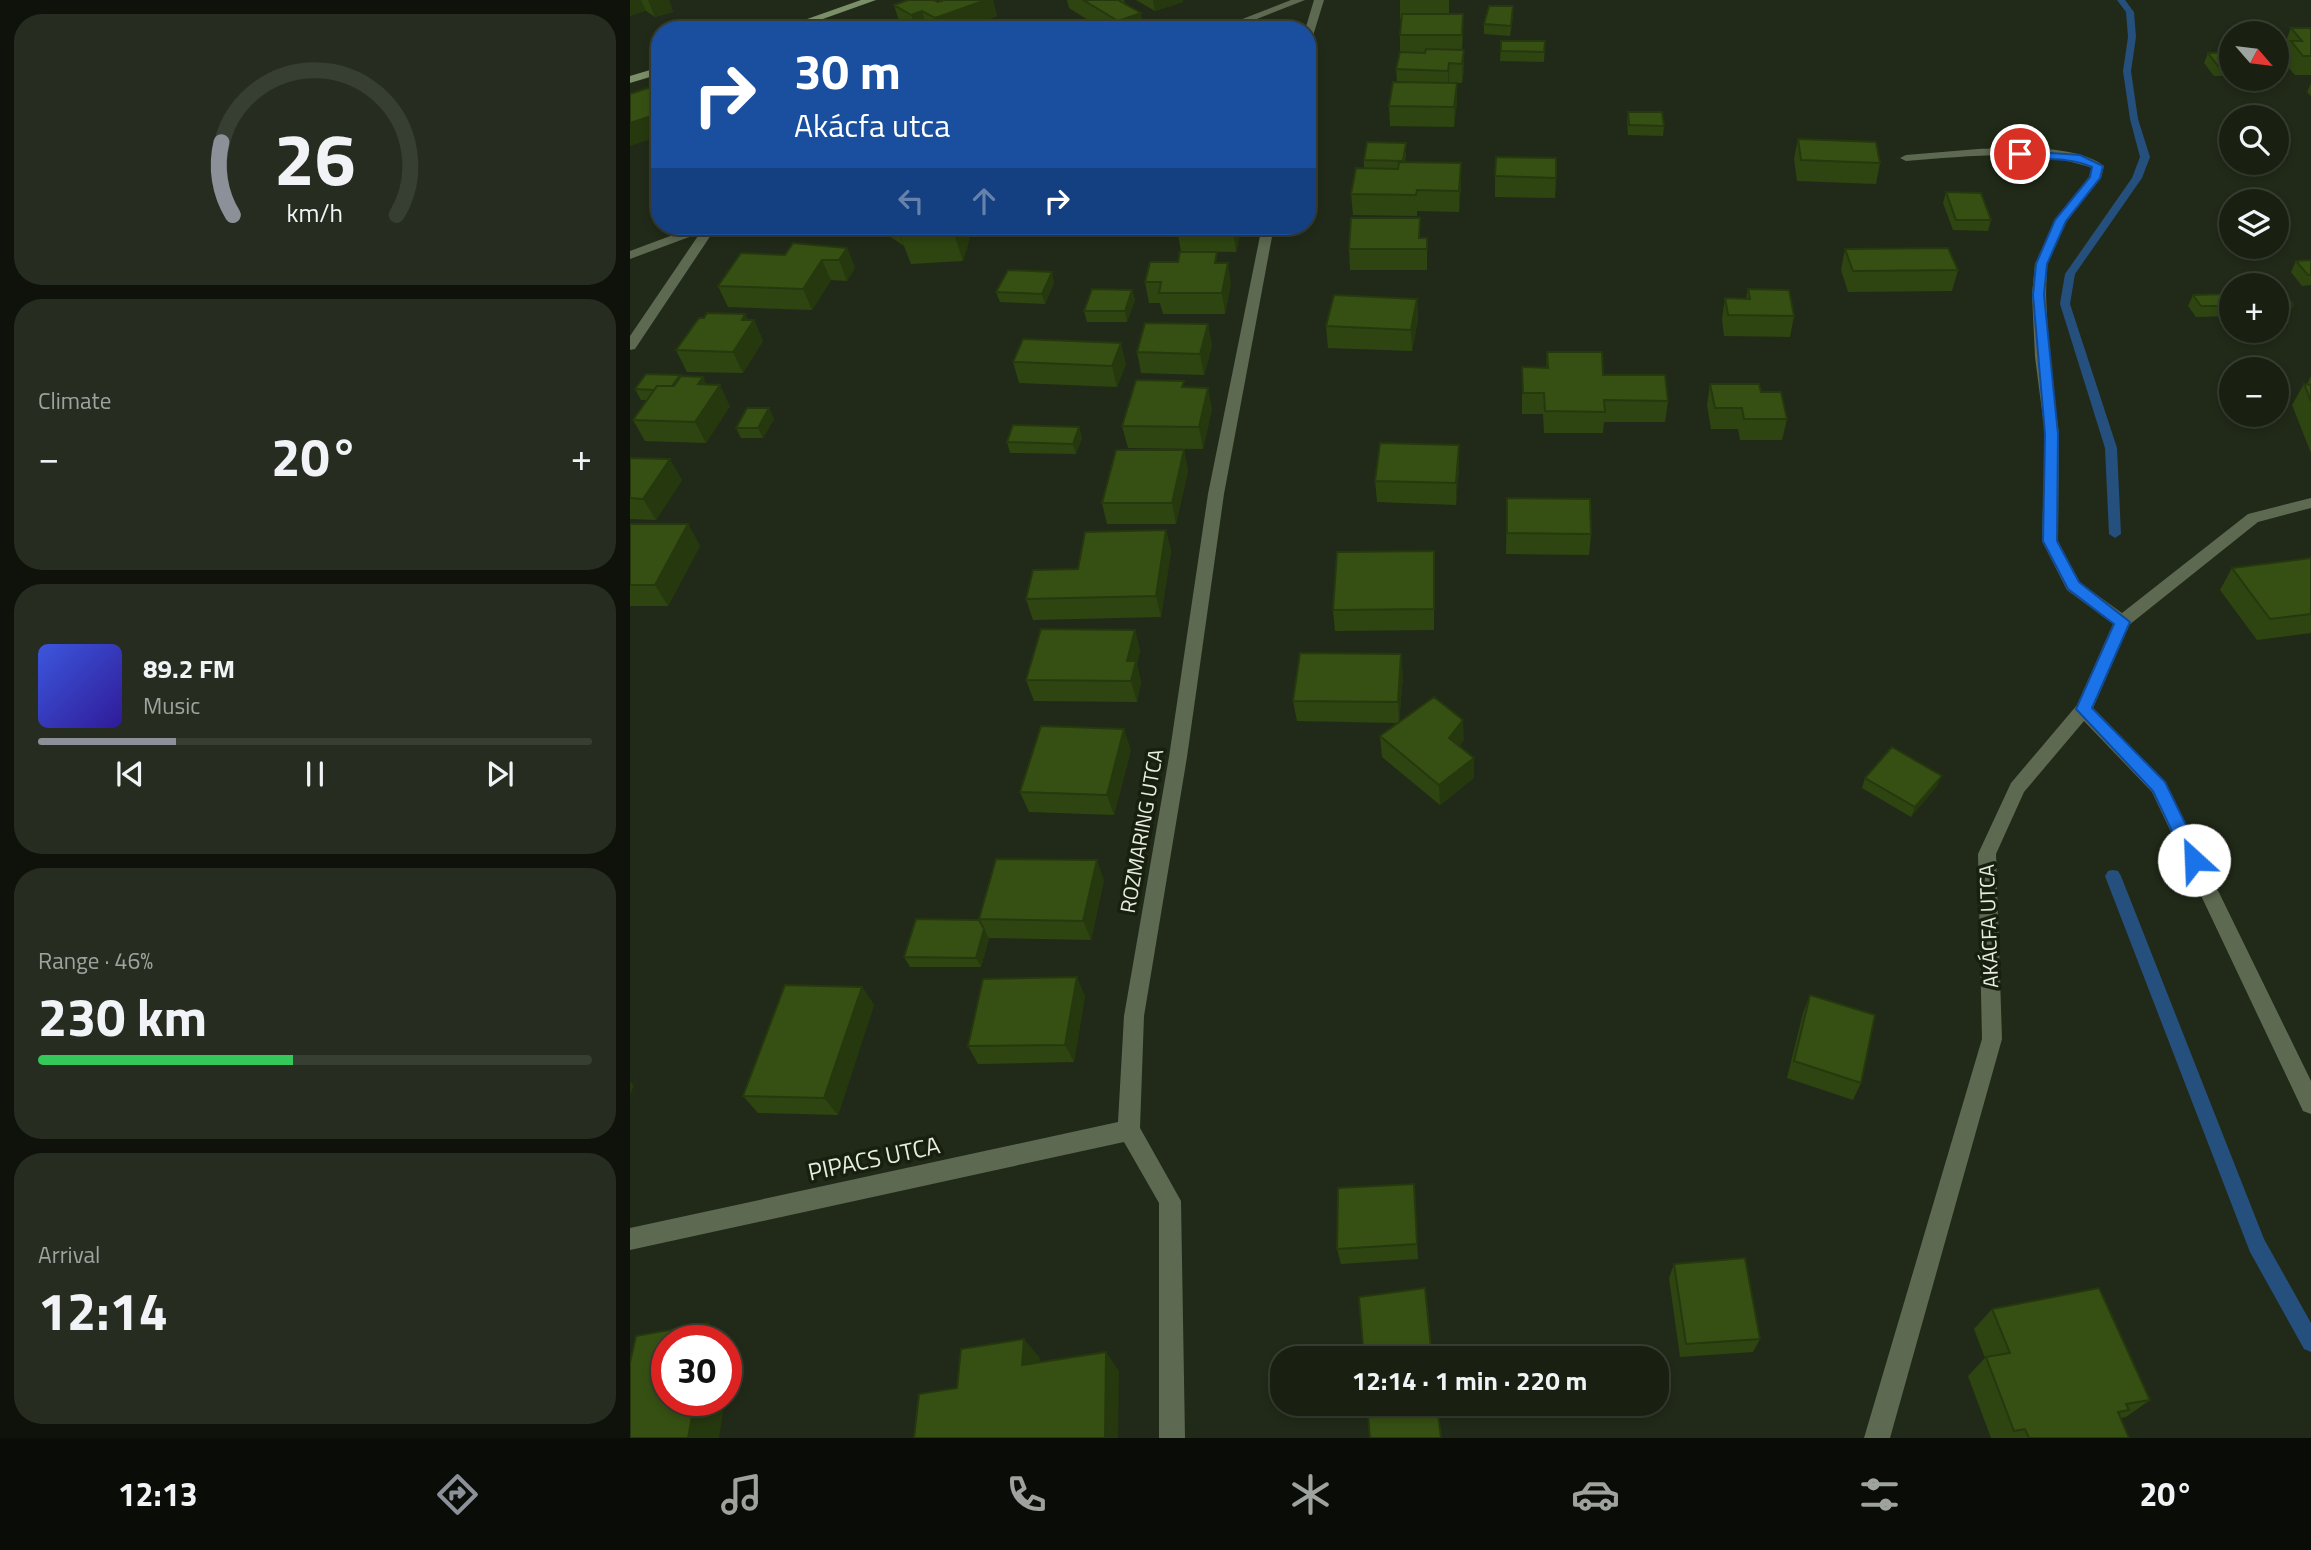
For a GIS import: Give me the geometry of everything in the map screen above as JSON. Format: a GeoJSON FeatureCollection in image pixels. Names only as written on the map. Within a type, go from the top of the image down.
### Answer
{"type":"FeatureCollection","features":[{"type":"Feature","properties":{"kind":"main road"},"geometry":{"type":"LineString","coordinates":[[808,21],[871,0]]}},
{"type":"Feature","properties":{"kind":"main road"},"geometry":{"type":"LineString","coordinates":[[630,80],[651,73]]}},
{"type":"Feature","properties":{"kind":"street"},"geometry":{"type":"LineString","coordinates":[[1243,21],[1300,0]]}},
{"type":"Feature","properties":{"kind":"street"},"geometry":{"type":"LineString","coordinates":[[1313,21],[1319,0]]}},
{"type":"Feature","properties":{"kind":"street"},"geometry":{"type":"LineString","coordinates":[[1906,158],[2058,155],[2080,158],[2098,166],[2095,178],[2061,220],[2042,264],[2039,295],[2052,434],[2050,541],[2073,586],[2122,622]]}},
{"type":"Feature","properties":{"kind":"street"},"geometry":{"type":"LineString","coordinates":[[630,255],[685,235]]}},
{"type":"Feature","properties":{"kind":"street"},"geometry":{"type":"LineString","coordinates":[[630,346],[704,235]]}},
{"type":"Feature","properties":{"kind":"street","name":"ROZMARING UTCA"},"geometry":{"type":"LineString","coordinates":[[1129,1130],[1134,1016],[1178,757],[1216,494],[1266,235]]}},
{"type":"Feature","properties":{"kind":"street","name":"AKÁCFA UTCA"},"geometry":{"type":"LineString","coordinates":[[1877,1438],[1992,1039],[1987,854],[2017,788],[2084,709],[2122,622],[2215,546],[2253,519],[2311,503]]}},
{"type":"Feature","properties":{"kind":"street"},"geometry":{"type":"LineString","coordinates":[[2084,709],[2159,786],[2311,1104]]}},
{"type":"Feature","properties":{"kind":"street"},"geometry":{"type":"LineString","coordinates":[[1129,1130],[1170,1201],[1172,1438]]}},
{"type":"Feature","properties":{"kind":"street","name":"PIPACS UTCA"},"geometry":{"type":"LineString","coordinates":[[630,1239],[1129,1130]]}},
{"type":"Feature","properties":{"kind":"building"},"geometry":{"type":"Polygon","coordinates":[[[908,0],[986,0],[935,18],[922,11],[911,15],[894,5],[908,0]]]}},
{"type":"Feature","properties":{"kind":"building"},"geometry":{"type":"Polygon","coordinates":[[[1083,0],[1118,0],[1141,13],[1118,21],[1083,0]]]}},
{"type":"Feature","properties":{"kind":"building"},"geometry":{"type":"Polygon","coordinates":[[[1489,6],[1513,6],[1511,26],[1484,24],[1489,6]]]}},
{"type":"Feature","properties":{"kind":"building"},"geometry":{"type":"Polygon","coordinates":[[[1402,14],[1463,14],[1462,35],[1400,35],[1402,14]]]}},
{"type":"Feature","properties":{"kind":"building"},"geometry":{"type":"Polygon","coordinates":[[[2291,28],[2311,28],[2311,56],[2303,56],[2291,41],[2302,41],[2291,28]]]}},
{"type":"Feature","properties":{"kind":"building"},"geometry":{"type":"Polygon","coordinates":[[[1501,41],[1545,41],[1544,52],[1501,51],[1501,41]]]}},
{"type":"Feature","properties":{"kind":"building"},"geometry":{"type":"Polygon","coordinates":[[[1426,49],[1464,50],[1462,64],[1449,63],[1448,71],[1396,69],[1400,52],[1425,53],[1426,49]]]}},
{"type":"Feature","properties":{"kind":"building"},"geometry":{"type":"Polygon","coordinates":[[[2208,53],[2219,53],[2219,66],[2218,66],[2208,53]]]}},
{"type":"Feature","properties":{"kind":"building"},"geometry":{"type":"Polygon","coordinates":[[[1393,82],[1457,83],[1454,107],[1389,106],[1393,82]]]}},
{"type":"Feature","properties":{"kind":"building"},"geometry":{"type":"Polygon","coordinates":[[[651,87],[651,116],[630,123],[630,94],[651,87]]]}},
{"type":"Feature","properties":{"kind":"building"},"geometry":{"type":"Polygon","coordinates":[[[1628,112],[1662,112],[1664,126],[1629,125],[1628,112]]]}},
{"type":"Feature","properties":{"kind":"building"},"geometry":{"type":"Polygon","coordinates":[[[1798,139],[1876,142],[1880,163],[1801,160],[1798,139]]]}},
{"type":"Feature","properties":{"kind":"building"},"geometry":{"type":"Polygon","coordinates":[[[1367,142],[1406,143],[1403,161],[1364,160],[1367,142]]]}},
{"type":"Feature","properties":{"kind":"building"},"geometry":{"type":"Polygon","coordinates":[[[1496,157],[1556,158],[1556,178],[1495,176],[1496,157]]]}},
{"type":"Feature","properties":{"kind":"building"},"geometry":{"type":"Polygon","coordinates":[[[1399,162],[1461,163],[1459,191],[1417,190],[1416,195],[1351,194],[1356,168],[1398,169],[1399,162]]]}},
{"type":"Feature","properties":{"kind":"building"},"geometry":{"type":"Polygon","coordinates":[[[1946,192],[1981,193],[1991,220],[1956,220],[1946,192]]]}},
{"type":"Feature","properties":{"kind":"building"},"geometry":{"type":"Polygon","coordinates":[[[1351,218],[1420,218],[1419,238],[1427,238],[1427,249],[1349,249],[1351,218]]]}},
{"type":"Feature","properties":{"kind":"building"},"geometry":{"type":"Polygon","coordinates":[[[793,243],[847,248],[839,260],[822,260],[803,289],[718,286],[741,253],[785,255],[793,243]]]}},
{"type":"Feature","properties":{"kind":"building"},"geometry":{"type":"Polygon","coordinates":[[[1948,248],[1958,270],[1853,271],[1845,249],[1948,248]]]}},
{"type":"Feature","properties":{"kind":"building"},"geometry":{"type":"Polygon","coordinates":[[[1180,252],[1217,252],[1215,263],[1228,263],[1222,293],[1159,293],[1161,282],[1145,282],[1150,262],[1178,262],[1180,252]]]}},
{"type":"Feature","properties":{"kind":"building"},"geometry":{"type":"Polygon","coordinates":[[[2311,260],[2311,275],[2308,275],[2296,261],[2311,260]]]}},
{"type":"Feature","properties":{"kind":"building"},"geometry":{"type":"Polygon","coordinates":[[[1008,270],[1052,272],[1042,294],[996,292],[1008,270]]]}},
{"type":"Feature","properties":{"kind":"building"},"geometry":{"type":"Polygon","coordinates":[[[1092,289],[1132,290],[1125,311],[1084,311],[1092,289]]]}},
{"type":"Feature","properties":{"kind":"building"},"geometry":{"type":"Polygon","coordinates":[[[1748,289],[1789,290],[1794,316],[1728,315],[1725,298],[1750,299],[1748,289]]]}},
{"type":"Feature","properties":{"kind":"building"},"geometry":{"type":"Polygon","coordinates":[[[2219,294],[2219,306],[2201,306],[2193,295],[2219,294]]]}},
{"type":"Feature","properties":{"kind":"building"},"geometry":{"type":"Polygon","coordinates":[[[1334,295],[1417,299],[1411,330],[1326,326],[1334,295]]]}},
{"type":"Feature","properties":{"kind":"building"},"geometry":{"type":"Polygon","coordinates":[[[707,313],[745,314],[742,320],[754,320],[733,352],[676,350],[699,318],[704,318],[707,313]]]}},
{"type":"Feature","properties":{"kind":"building"},"geometry":{"type":"Polygon","coordinates":[[[1145,323],[1208,324],[1200,354],[1137,352],[1145,323]]]}},
{"type":"Feature","properties":{"kind":"building"},"geometry":{"type":"Polygon","coordinates":[[[1023,339],[1121,343],[1112,366],[1013,362],[1023,339]]]}},
{"type":"Feature","properties":{"kind":"building"},"geometry":{"type":"Polygon","coordinates":[[[1547,352],[1602,352],[1603,375],[1665,375],[1668,401],[1604,400],[1605,412],[1545,411],[1544,393],[1523,393],[1522,367],[1548,368],[1547,352]]]}},
{"type":"Feature","properties":{"kind":"building"},"geometry":{"type":"Polygon","coordinates":[[[646,374],[680,375],[672,386],[657,386],[654,390],[635,389],[646,374]]]}},
{"type":"Feature","properties":{"kind":"building"},"geometry":{"type":"Polygon","coordinates":[[[681,376],[703,377],[698,384],[720,385],[695,422],[633,420],[657,386],[674,386],[681,376]]]}},
{"type":"Feature","properties":{"kind":"building"},"geometry":{"type":"Polygon","coordinates":[[[1136,380],[1184,381],[1182,387],[1208,388],[1199,427],[1122,426],[1136,380]]]}},
{"type":"Feature","properties":{"kind":"building"},"geometry":{"type":"Polygon","coordinates":[[[1710,384],[1759,384],[1761,392],[1781,392],[1787,419],[1744,419],[1742,408],[1715,408],[1710,384]]]}},
{"type":"Feature","properties":{"kind":"building"},"geometry":{"type":"Polygon","coordinates":[[[2304,384],[2311,385],[2311,401],[2304,384]]]}},
{"type":"Feature","properties":{"kind":"building"},"geometry":{"type":"Polygon","coordinates":[[[747,408],[769,408],[758,428],[736,428],[747,408]]]}},
{"type":"Feature","properties":{"kind":"building"},"geometry":{"type":"Polygon","coordinates":[[[1013,425],[1079,427],[1073,444],[1007,442],[1013,425]]]}},
{"type":"Feature","properties":{"kind":"building"},"geometry":{"type":"Polygon","coordinates":[[[1380,443],[1459,445],[1456,483],[1375,481],[1380,443]]]}},
{"type":"Feature","properties":{"kind":"building"},"geometry":{"type":"Polygon","coordinates":[[[1116,450],[1184,450],[1172,503],[1102,503],[1116,450]]]}},
{"type":"Feature","properties":{"kind":"building"},"geometry":{"type":"Polygon","coordinates":[[[630,458],[670,459],[643,499],[630,498],[630,458]]]}},
{"type":"Feature","properties":{"kind":"building"},"geometry":{"type":"Polygon","coordinates":[[[1507,498],[1590,499],[1591,534],[1507,533],[1507,498]]]}},
{"type":"Feature","properties":{"kind":"building"},"geometry":{"type":"Polygon","coordinates":[[[630,524],[688,524],[655,585],[630,585],[630,524]]]}},
{"type":"Feature","properties":{"kind":"building"},"geometry":{"type":"Polygon","coordinates":[[[1166,530],[1156,596],[1026,599],[1033,570],[1078,569],[1085,532],[1166,530]]]}},
{"type":"Feature","properties":{"kind":"building"},"geometry":{"type":"Polygon","coordinates":[[[1434,551],[1434,609],[1333,610],[1337,552],[1434,551]]]}},
{"type":"Feature","properties":{"kind":"building"},"geometry":{"type":"Polygon","coordinates":[[[2311,558],[2311,614],[2270,619],[2232,568],[2311,558]]]}},
{"type":"Feature","properties":{"kind":"building"},"geometry":{"type":"Polygon","coordinates":[[[1041,629],[1135,630],[1127,661],[1136,661],[1131,681],[1026,680],[1041,629]]]}},
{"type":"Feature","properties":{"kind":"building"},"geometry":{"type":"Polygon","coordinates":[[[1300,653],[1401,654],[1398,702],[1293,701],[1300,653]]]}},
{"type":"Feature","properties":{"kind":"building"},"geometry":{"type":"Polygon","coordinates":[[[1434,697],[1463,720],[1449,738],[1474,758],[1439,785],[1380,736],[1434,697]]]}},
{"type":"Feature","properties":{"kind":"building"},"geometry":{"type":"Polygon","coordinates":[[[1041,726],[1124,729],[1107,795],[1020,792],[1041,726]]]}},
{"type":"Feature","properties":{"kind":"building"},"geometry":{"type":"Polygon","coordinates":[[[1892,747],[1942,776],[1915,807],[1865,778],[1892,747]]]}},
{"type":"Feature","properties":{"kind":"building"},"geometry":{"type":"Polygon","coordinates":[[[996,859],[1097,860],[1083,921],[979,919],[996,859]]]}},
{"type":"Feature","properties":{"kind":"building"},"geometry":{"type":"Polygon","coordinates":[[[916,919],[979,920],[984,929],[976,958],[904,957],[916,919]]]}},
{"type":"Feature","properties":{"kind":"building"},"geometry":{"type":"Polygon","coordinates":[[[1077,977],[1065,1045],[968,1046],[983,979],[1077,977]]]}},
{"type":"Feature","properties":{"kind":"building"},"geometry":{"type":"Polygon","coordinates":[[[785,985],[862,987],[824,1098],[743,1096],[785,985]]]}},
{"type":"Feature","properties":{"kind":"building"},"geometry":{"type":"Polygon","coordinates":[[[1810,995],[1875,1015],[1861,1083],[1794,1061],[1810,995]]]}},
{"type":"Feature","properties":{"kind":"building"},"geometry":{"type":"Polygon","coordinates":[[[1414,1184],[1417,1244],[1337,1249],[1338,1188],[1414,1184]]]}},
{"type":"Feature","properties":{"kind":"building"},"geometry":{"type":"Polygon","coordinates":[[[1745,1258],[1760,1339],[1686,1344],[1674,1264],[1745,1258]]]}},
{"type":"Feature","properties":{"kind":"building"},"geometry":{"type":"Polygon","coordinates":[[[1425,1288],[1431,1346],[1363,1346],[1359,1297],[1425,1288]]]}},
{"type":"Feature","properties":{"kind":"building"},"geometry":{"type":"Polygon","coordinates":[[[2099,1288],[2150,1400],[2126,1404],[2129,1410],[2118,1412],[2129,1438],[2029,1438],[2025,1429],[2014,1431],[1986,1357],[2010,1353],[1992,1309],[2099,1288]]]}},
{"type":"Feature","properties":{"kind":"building"},"geometry":{"type":"Polygon","coordinates":[[[651,1333],[651,1416],[692,1416],[688,1438],[630,1438],[630,1363],[636,1336],[651,1333]]]}},
{"type":"Feature","properties":{"kind":"building"},"geometry":{"type":"Polygon","coordinates":[[[1024,1339],[1022,1365],[1106,1352],[1105,1438],[914,1438],[919,1394],[957,1388],[961,1349],[1024,1339]]]}},
{"type":"Feature","properties":{"kind":"building"},"geometry":{"type":"Polygon","coordinates":[[[1368,1416],[1438,1416],[1441,1438],[1370,1438],[1368,1416]]]}},
{"type":"Feature","properties":{"kind":"waterway"},"geometry":{"type":"LineString","coordinates":[[2115,534],[2111,448],[2065,304],[2070,274],[2137,178],[2145,157],[2134,119],[2127,71],[2132,37],[2130,12],[2121,0]]}},
{"type":"Feature","properties":{"kind":"waterway"},"geometry":{"type":"LineString","coordinates":[[2113,876],[2257,1245],[2311,1342]]}},
{"type":"Feature","properties":{"kind":"route"},"geometry":{"type":"LineString","coordinates":[[2020,154],[2080,158],[2098,166],[2095,178],[2061,220],[2042,264],[2039,295],[2042,357],[2052,434],[2050,541],[2073,586],[2122,622],[2084,709],[2159,786],[2194,860]]}}]}
